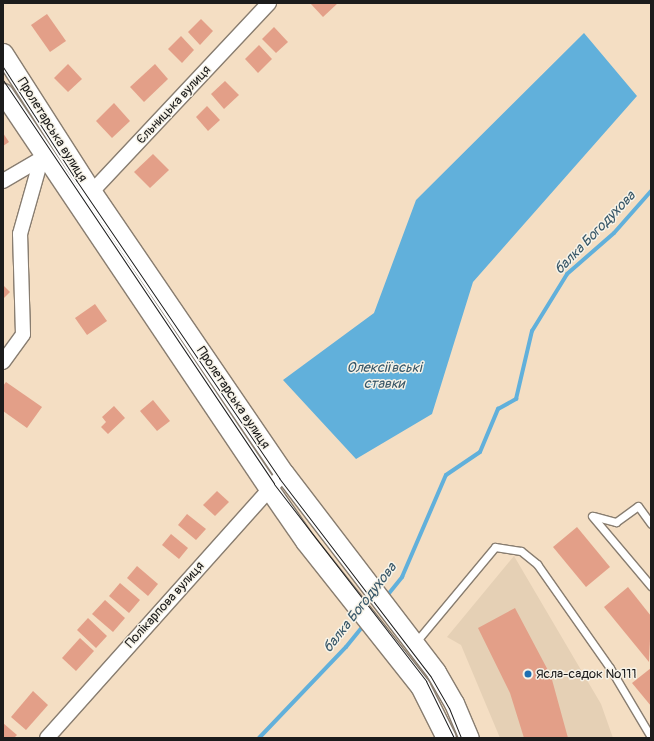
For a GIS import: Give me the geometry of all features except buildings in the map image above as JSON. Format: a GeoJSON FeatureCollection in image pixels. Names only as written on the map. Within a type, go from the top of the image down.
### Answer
{"type":"FeatureCollection","features":[{"type":"Feature","properties":{"kind":"main road","name":"Пролетарська вулиця"},"geometry":{"type":"LineString","coordinates":[[3,53],[61,146],[284,473],[440,678],[454,703],[469,738]]}},
{"type":"Feature","properties":{"kind":"main road","name":"Пролетарська вулиця"},"geometry":{"type":"LineString","coordinates":[[3,93],[43,159],[77,206],[269,489],[331,573],[420,686],[446,738]]}},
{"type":"Feature","properties":{"kind":"street","name":"Єльницька вулиця"},"geometry":{"type":"LineString","coordinates":[[77,206],[92,192],[269,3]]}},
{"type":"Feature","properties":{"kind":"street"},"geometry":{"type":"LineString","coordinates":[[3,181],[43,159],[61,146]]}},
{"type":"Feature","properties":{"kind":"street"},"geometry":{"type":"LineString","coordinates":[[3,362],[23,334],[20,234],[43,159]]}},
{"type":"Feature","properties":{"kind":"street","name":"Полікарпова вулиця"},"geometry":{"type":"LineString","coordinates":[[47,738],[284,473]]}},
{"type":"Feature","properties":{"kind":"lane"},"geometry":{"type":"LineString","coordinates":[[651,524],[638,506],[616,522],[592,516],[651,586]]}},
{"type":"Feature","properties":{"kind":"lane"},"geometry":{"type":"LineString","coordinates":[[414,644],[495,547],[521,551],[537,564],[610,668],[651,737]]}},
{"type":"Feature","properties":{"kind":"shaded area","name":"Ясла-садок №111"},"geometry":{"type":"Polygon","coordinates":[[[514,556],[601,704],[613,738],[500,738],[461,645],[447,637],[514,556]]]}},
{"type":"Feature","properties":{"kind":"water","name":"Олексіївські ставки"},"geometry":{"type":"Polygon","coordinates":[[[584,33],[637,96],[473,282],[432,414],[356,459],[283,380],[374,313],[416,200],[584,33]]]}},
{"type":"Feature","properties":{"kind":"waterway","name":"балка Богодухова"},"geometry":{"type":"LineString","coordinates":[[386,597],[402,577],[446,475],[480,452],[498,409],[516,399],[532,331],[567,274],[614,233],[651,191]]}},
{"type":"Feature","properties":{"kind":"waterway","name":"балка Богодухова"},"geometry":{"type":"LineString","coordinates":[[259,738],[346,647],[364,625]]}},
{"type":"Feature","properties":{"kind":"tram line"},"geometry":{"type":"LineString","coordinates":[[3,67],[76,180],[279,478],[431,677],[449,708],[461,738]]}},
{"type":"Feature","properties":{"kind":"tram line"},"geometry":{"type":"LineString","coordinates":[[3,80],[274,484],[426,681],[454,738]]}},
{"type":"Feature","properties":{"kind":"place","name":"Ясла-садок №111"},"geometry":{"type":"Point","coordinates":[528,674]}}]}
